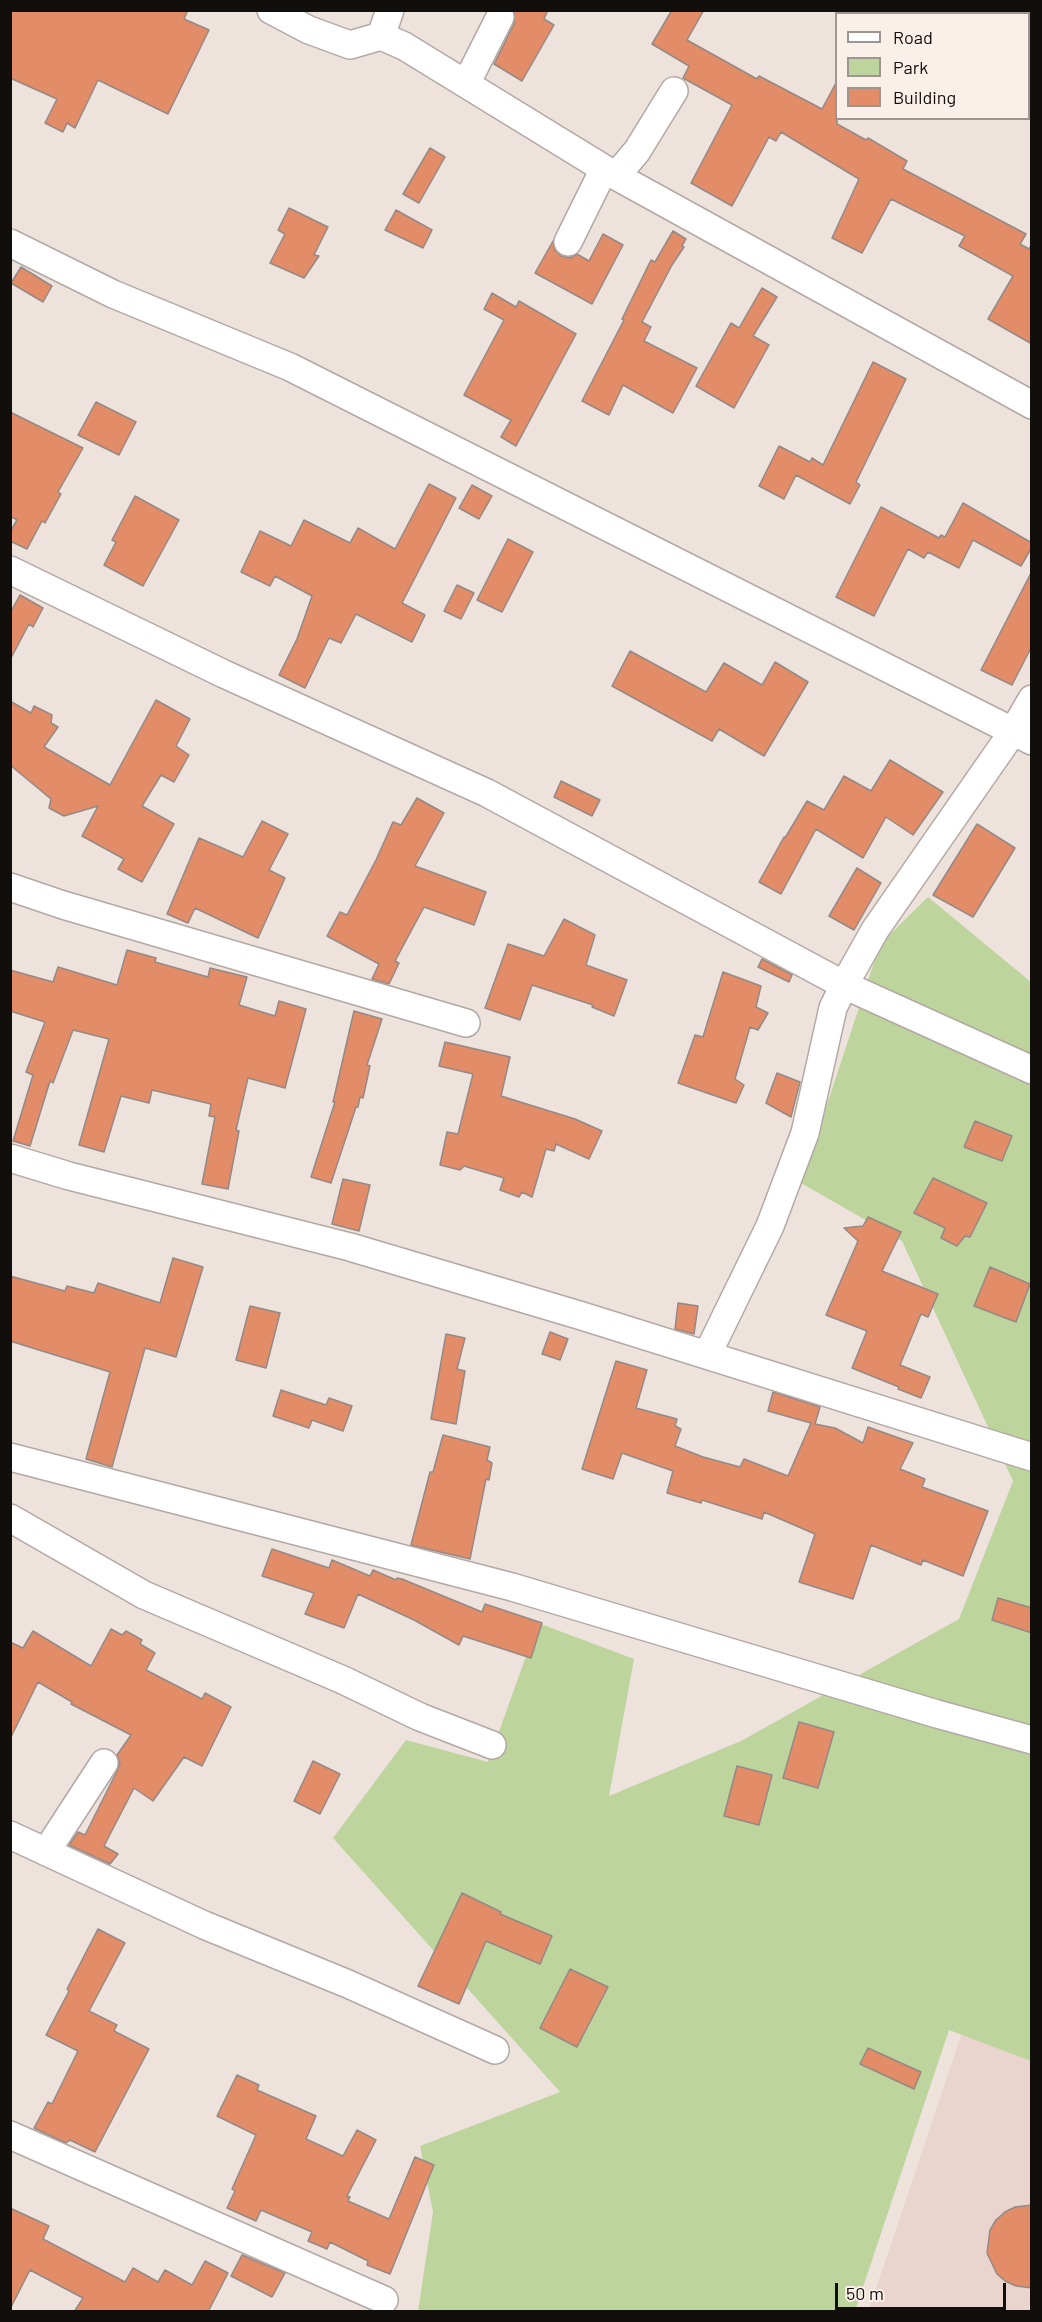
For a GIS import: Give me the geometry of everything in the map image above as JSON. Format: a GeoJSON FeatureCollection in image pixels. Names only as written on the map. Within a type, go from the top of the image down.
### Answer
{"type":"FeatureCollection","features":[{"type":"Feature","properties":{"kind":"street"},"geometry":{"type":"LineString","coordinates":[[271,10],[309,30],[350,45],[381,36],[404,46],[610,172],[1032,405]]}},
{"type":"Feature","properties":{"kind":"street"},"geometry":{"type":"LineString","coordinates":[[381,36],[390,10]]}},
{"type":"Feature","properties":{"kind":"street"},"geometry":{"type":"LineString","coordinates":[[466,84],[500,17]]}},
{"type":"Feature","properties":{"kind":"street"},"geometry":{"type":"LineString","coordinates":[[568,242],[610,172],[637,151],[674,91]]}},
{"type":"Feature","properties":{"kind":"street"},"geometry":{"type":"LineString","coordinates":[[10,243],[114,294],[290,367],[1023,736]]}},
{"type":"Feature","properties":{"kind":"street"},"geometry":{"type":"LineString","coordinates":[[10,570],[224,674],[487,793],[844,985],[1032,1070]]}},
{"type":"Feature","properties":{"kind":"street"},"geometry":{"type":"LineString","coordinates":[[707,1355],[770,1226],[805,1133],[833,1008],[844,985],[875,930],[1023,736],[1032,699]]}},
{"type":"Feature","properties":{"kind":"street"},"geometry":{"type":"LineString","coordinates":[[10,887],[63,905],[466,1023]]}},
{"type":"Feature","properties":{"kind":"street"},"geometry":{"type":"LineString","coordinates":[[10,1158],[69,1176],[350,1247],[707,1355],[1032,1457]]}},
{"type":"Feature","properties":{"kind":"street"},"geometry":{"type":"LineString","coordinates":[[10,1456],[512,1587],[937,1714],[1032,1740]]}},
{"type":"Feature","properties":{"kind":"street"},"geometry":{"type":"LineString","coordinates":[[10,1518],[144,1595],[343,1680],[420,1717],[492,1745]]}},
{"type":"Feature","properties":{"kind":"street"},"geometry":{"type":"LineString","coordinates":[[46,1852],[104,1763]]}},
{"type":"Feature","properties":{"kind":"street"},"geometry":{"type":"LineString","coordinates":[[10,1835],[204,1925],[348,1984],[495,2050]]}},
{"type":"Feature","properties":{"kind":"street"},"geometry":{"type":"LineString","coordinates":[[10,2135],[384,2300]]}},
{"type":"Feature","properties":{"kind":"shaded area"},"geometry":{"type":"Polygon","coordinates":[[[963,2030],[1031,2056],[1031,2311],[868,2312],[963,2030]]]}},
{"type":"Feature","properties":{"kind":"green space"},"geometry":{"type":"Polygon","coordinates":[[[928,897],[1031,982],[1031,2061],[949,2030],[855,2311],[418,2311],[433,2212],[420,2146],[560,2092],[333,1838],[406,1740],[488,1762],[538,1623],[634,1659],[609,1796],[741,1741],[959,1619],[1013,1481],[902,1241],[801,1183],[880,944],[928,897]]]}},
{"type":"Feature","properties":{"kind":"building"},"geometry":{"type":"Polygon","coordinates":[[[10,10],[188,10],[184,19],[209,30],[168,114],[98,80],[75,128],[67,123],[63,132],[45,123],[57,99],[10,78],[10,10]]]}},
{"type":"Feature","properties":{"kind":"building"},"geometry":{"type":"Polygon","coordinates":[[[514,10],[548,10],[544,19],[554,25],[522,81],[494,64],[514,24],[514,10]]]}},
{"type":"Feature","properties":{"kind":"building"},"geometry":{"type":"Polygon","coordinates":[[[672,10],[704,10],[687,40],[757,79],[759,76],[822,109],[835,85],[837,124],[866,140],[868,138],[907,161],[903,169],[1026,234],[1020,244],[1029,249],[1032,244],[1032,344],[988,319],[1013,276],[959,246],[965,236],[891,199],[862,253],[832,238],[859,179],[781,132],[776,141],[769,137],[732,206],[691,183],[732,105],[683,78],[689,66],[652,44],[672,10]]]}},
{"type":"Feature","properties":{"kind":"building"},"geometry":{"type":"Polygon","coordinates":[[[430,148],[445,157],[419,203],[403,194],[430,148]]]}},
{"type":"Feature","properties":{"kind":"building"},"geometry":{"type":"Polygon","coordinates":[[[289,208],[328,227],[314,255],[319,256],[304,278],[270,263],[285,234],[278,230],[289,208]]]}},
{"type":"Feature","properties":{"kind":"building"},"geometry":{"type":"Polygon","coordinates":[[[396,210],[432,230],[423,248],[385,230],[396,210]]]}},
{"type":"Feature","properties":{"kind":"building"},"geometry":{"type":"Polygon","coordinates":[[[673,231],[686,239],[682,246],[684,247],[642,322],[651,327],[644,341],[697,368],[673,413],[623,385],[609,415],[582,401],[624,320],[622,319],[651,260],[655,262],[673,231]]]}},
{"type":"Feature","properties":{"kind":"building"},"geometry":{"type":"Polygon","coordinates":[[[603,234],[623,245],[592,304],[535,273],[553,241],[555,250],[561,256],[570,258],[577,254],[589,261],[603,234]]]}},
{"type":"Feature","properties":{"kind":"building"},"geometry":{"type":"Polygon","coordinates":[[[21,267],[52,286],[43,302],[11,283],[21,267]]]}},
{"type":"Feature","properties":{"kind":"building"},"geometry":{"type":"Polygon","coordinates":[[[762,288],[777,297],[753,336],[769,345],[734,408],[696,386],[731,323],[739,328],[762,288]]]}},
{"type":"Feature","properties":{"kind":"building"},"geometry":{"type":"Polygon","coordinates":[[[492,293],[516,307],[519,301],[576,334],[516,446],[501,437],[511,420],[464,395],[504,320],[484,309],[492,293]]]}},
{"type":"Feature","properties":{"kind":"building"},"geometry":{"type":"Polygon","coordinates":[[[873,362],[906,379],[856,482],[860,485],[850,504],[796,475],[784,499],[759,486],[779,446],[810,462],[812,458],[823,465],[873,362]]]}},
{"type":"Feature","properties":{"kind":"building"},"geometry":{"type":"Polygon","coordinates":[[[96,402],[136,422],[119,455],[78,435],[96,402]]]}},
{"type":"Feature","properties":{"kind":"building"},"geometry":{"type":"Polygon","coordinates":[[[10,412],[83,448],[58,492],[61,494],[45,523],[42,521],[27,549],[10,541],[10,532],[17,520],[10,516],[10,412]]]}},
{"type":"Feature","properties":{"kind":"building"},"geometry":{"type":"Polygon","coordinates":[[[429,484],[456,498],[402,603],[425,615],[412,642],[356,614],[341,643],[329,638],[305,688],[279,675],[297,639],[312,596],[275,576],[270,586],[241,572],[260,531],[291,546],[304,520],[350,543],[358,528],[395,549],[429,484]]]}},
{"type":"Feature","properties":{"kind":"building"},"geometry":{"type":"Polygon","coordinates":[[[472,485],[492,496],[479,519],[459,508],[472,485]]]}},
{"type":"Feature","properties":{"kind":"building"},"geometry":{"type":"Polygon","coordinates":[[[135,496],[179,520],[143,586],[104,565],[116,542],[112,540],[135,496]]]}},
{"type":"Feature","properties":{"kind":"building"},"geometry":{"type":"Polygon","coordinates":[[[963,503],[1032,543],[1021,566],[973,540],[959,568],[928,552],[924,558],[908,549],[874,616],[836,597],[881,507],[939,538],[941,535],[945,537],[963,503]]]}},
{"type":"Feature","properties":{"kind":"building"},"geometry":{"type":"Polygon","coordinates":[[[508,539],[533,552],[502,612],[477,600],[508,539]]]}},
{"type":"Feature","properties":{"kind":"building"},"geometry":{"type":"Polygon","coordinates":[[[1032,571],[1032,646],[1012,685],[981,670],[1032,571]]]}},
{"type":"Feature","properties":{"kind":"building"},"geometry":{"type":"Polygon","coordinates":[[[457,585],[474,593],[461,619],[444,611],[457,585]]]}},
{"type":"Feature","properties":{"kind":"building"},"geometry":{"type":"Polygon","coordinates":[[[20,595],[43,608],[33,627],[29,624],[10,660],[10,613],[20,595]]]}},
{"type":"Feature","properties":{"kind":"building"},"geometry":{"type":"Polygon","coordinates":[[[630,651],[706,692],[724,663],[762,685],[775,662],[808,682],[764,756],[719,729],[712,741],[612,686],[630,651]]]}},
{"type":"Feature","properties":{"kind":"building"},"geometry":{"type":"Polygon","coordinates":[[[156,700],[190,719],[176,746],[189,755],[174,782],[161,775],[142,806],[174,824],[142,882],[118,869],[124,859],[82,836],[98,806],[64,816],[49,808],[51,799],[10,765],[10,701],[31,713],[34,706],[52,715],[51,723],[58,727],[44,747],[110,785],[156,700]]]}},
{"type":"Feature","properties":{"kind":"building"},"geometry":{"type":"Polygon","coordinates":[[[890,760],[943,792],[913,835],[886,817],[863,858],[816,829],[781,894],[759,882],[807,801],[824,810],[844,776],[871,791],[890,760]]]}},
{"type":"Feature","properties":{"kind":"building"},"geometry":{"type":"Polygon","coordinates":[[[561,781],[600,800],[592,816],[554,797],[561,781]]]}},
{"type":"Feature","properties":{"kind":"building"},"geometry":{"type":"Polygon","coordinates":[[[417,798],[444,813],[415,866],[486,892],[474,925],[424,907],[395,961],[399,963],[389,984],[372,979],[379,964],[327,936],[340,912],[347,915],[393,822],[401,825],[417,798]]]}},
{"type":"Feature","properties":{"kind":"building"},"geometry":{"type":"Polygon","coordinates":[[[262,821],[288,834],[269,870],[285,878],[258,938],[195,908],[188,923],[167,914],[199,838],[243,857],[262,821]]]}},
{"type":"Feature","properties":{"kind":"building"},"geometry":{"type":"Polygon","coordinates":[[[977,824],[1015,848],[973,917],[933,895],[977,824]]]}},
{"type":"Feature","properties":{"kind":"building"},"geometry":{"type":"Polygon","coordinates":[[[857,868],[881,883],[854,930],[829,916],[857,868]]]}},
{"type":"Feature","properties":{"kind":"building"},"geometry":{"type":"Polygon","coordinates":[[[564,919],[595,935],[586,965],[627,980],[614,1016],[592,1007],[593,1005],[532,985],[520,1020],[485,1008],[508,944],[544,956],[564,919]]]}},
{"type":"Feature","properties":{"kind":"building"},"geometry":{"type":"Polygon","coordinates":[[[127,950],[156,958],[155,962],[208,977],[210,968],[247,977],[239,1005],[275,1016],[279,1001],[306,1009],[285,1088],[248,1078],[236,1130],[239,1131],[228,1189],[202,1184],[215,1117],[209,1116],[211,1104],[152,1090],[149,1103],[121,1096],[104,1152],[79,1145],[109,1039],[73,1030],[53,1083],[50,1081],[30,1146],[13,1141],[33,1075],[26,1072],[45,1022],[10,1011],[10,970],[53,982],[58,967],[117,985],[127,950]]]}},
{"type":"Feature","properties":{"kind":"building"},"geometry":{"type":"Polygon","coordinates":[[[762,959],[792,975],[789,982],[758,967],[762,959]]]}},
{"type":"Feature","properties":{"kind":"building"},"geometry":{"type":"Polygon","coordinates":[[[723,972],[761,986],[756,1007],[768,1013],[758,1030],[750,1027],[735,1079],[744,1085],[736,1103],[678,1083],[695,1035],[703,1037],[723,972]]]}},
{"type":"Feature","properties":{"kind":"building"},"geometry":{"type":"Polygon","coordinates":[[[354,1011],[382,1019],[367,1065],[370,1066],[363,1098],[360,1097],[358,1107],[356,1107],[331,1183],[311,1177],[335,1102],[333,1102],[354,1011]]]}},
{"type":"Feature","properties":{"kind":"building"},"geometry":{"type":"Polygon","coordinates":[[[445,1042],[510,1057],[501,1096],[575,1119],[602,1131],[589,1159],[556,1144],[554,1151],[546,1149],[532,1197],[522,1192],[519,1197],[500,1190],[504,1178],[464,1166],[460,1170],[440,1165],[447,1132],[458,1134],[473,1074],[439,1066],[445,1042]]]}},
{"type":"Feature","properties":{"kind":"building"},"geometry":{"type":"Polygon","coordinates":[[[777,1073],[800,1082],[791,1117],[766,1103],[777,1073]]]}},
{"type":"Feature","properties":{"kind":"building"},"geometry":{"type":"Polygon","coordinates":[[[975,1121],[1012,1136],[1002,1161],[964,1147],[975,1121]]]}},
{"type":"Feature","properties":{"kind":"building"},"geometry":{"type":"Polygon","coordinates":[[[933,1178],[987,1203],[970,1237],[965,1236],[957,1246],[941,1238],[945,1228],[914,1213],[933,1178]]]}},
{"type":"Feature","properties":{"kind":"building"},"geometry":{"type":"Polygon","coordinates":[[[343,1179],[370,1185],[359,1231],[332,1224],[343,1179]]]}},
{"type":"Feature","properties":{"kind":"building"},"geometry":{"type":"Polygon","coordinates":[[[868,1217],[901,1232],[882,1271],[938,1294],[928,1317],[921,1314],[900,1365],[930,1377],[921,1398],[852,1368],[867,1331],[826,1315],[858,1241],[844,1228],[863,1226],[868,1217]]]}},
{"type":"Feature","properties":{"kind":"building"},"geometry":{"type":"Polygon","coordinates":[[[173,1258],[203,1267],[176,1357],[145,1348],[112,1467],[86,1459],[110,1372],[10,1341],[10,1276],[65,1291],[67,1286],[94,1293],[98,1283],[160,1303],[173,1258]]]}},
{"type":"Feature","properties":{"kind":"building"},"geometry":{"type":"Polygon","coordinates":[[[990,1267],[1030,1284],[1016,1322],[974,1306],[990,1267]]]}},
{"type":"Feature","properties":{"kind":"building"},"geometry":{"type":"Polygon","coordinates":[[[678,1303],[698,1306],[694,1334],[675,1329],[678,1303]]]}},
{"type":"Feature","properties":{"kind":"building"},"geometry":{"type":"Polygon","coordinates":[[[250,1306],[280,1313],[266,1368],[236,1360],[250,1306]]]}},
{"type":"Feature","properties":{"kind":"building"},"geometry":{"type":"Polygon","coordinates":[[[550,1332],[568,1339],[560,1360],[542,1354],[550,1332]]]}},
{"type":"Feature","properties":{"kind":"building"},"geometry":{"type":"Polygon","coordinates":[[[446,1334],[465,1338],[457,1369],[465,1371],[456,1424],[431,1419],[446,1334]]]}},
{"type":"Feature","properties":{"kind":"building"},"geometry":{"type":"Polygon","coordinates":[[[616,1361],[647,1370],[636,1408],[677,1419],[675,1426],[681,1429],[675,1446],[703,1457],[740,1467],[744,1459],[788,1476],[811,1423],[768,1411],[773,1392],[820,1407],[815,1424],[835,1428],[863,1443],[868,1427],[913,1443],[900,1469],[925,1479],[922,1487],[988,1511],[963,1576],[923,1560],[921,1565],[871,1545],[853,1599],[799,1582],[815,1534],[764,1512],[762,1519],[702,1500],[701,1503],[667,1493],[673,1471],[622,1453],[613,1479],[582,1469],[616,1361]]]}},
{"type":"Feature","properties":{"kind":"building"},"geometry":{"type":"Polygon","coordinates":[[[281,1390],[326,1405],[329,1398],[352,1406],[343,1431],[312,1420],[309,1428],[273,1416],[281,1390]]]}},
{"type":"Feature","properties":{"kind":"building"},"geometry":{"type":"Polygon","coordinates":[[[443,1435],[490,1447],[487,1460],[492,1463],[489,1480],[486,1479],[470,1559],[411,1545],[430,1472],[433,1472],[443,1435]]]}},
{"type":"Feature","properties":{"kind":"building"},"geometry":{"type":"Polygon","coordinates":[[[272,1549],[329,1568],[332,1560],[370,1576],[373,1570],[396,1580],[397,1578],[402,1579],[482,1612],[485,1604],[542,1623],[531,1658],[463,1636],[459,1645],[414,1620],[358,1594],[344,1628],[305,1614],[314,1593],[262,1576],[272,1549]]]}},
{"type":"Feature","properties":{"kind":"building"},"geometry":{"type":"Polygon","coordinates":[[[998,1598],[1032,1608],[1032,1633],[992,1620],[998,1598]]]}},
{"type":"Feature","properties":{"kind":"building"},"geometry":{"type":"Polygon","coordinates":[[[111,1629],[122,1635],[126,1631],[142,1640],[140,1644],[155,1653],[146,1670],[202,1699],[205,1693],[231,1707],[202,1766],[184,1757],[153,1801],[134,1788],[104,1846],[118,1854],[110,1864],[69,1845],[78,1832],[85,1835],[117,1771],[120,1763],[117,1755],[131,1735],[71,1704],[72,1702],[38,1682],[10,1739],[10,1642],[23,1648],[33,1631],[91,1666],[111,1629]]]}},
{"type":"Feature","properties":{"kind":"building"},"geometry":{"type":"Polygon","coordinates":[[[799,1722],[834,1732],[818,1788],[783,1778],[799,1722]]]}},
{"type":"Feature","properties":{"kind":"building"},"geometry":{"type":"Polygon","coordinates":[[[313,1761],[340,1774],[320,1814],[294,1801],[313,1761]]]}},
{"type":"Feature","properties":{"kind":"building"},"geometry":{"type":"Polygon","coordinates":[[[737,1766],[772,1775],[759,1825],[724,1816],[737,1766]]]}},
{"type":"Feature","properties":{"kind":"building"},"geometry":{"type":"Polygon","coordinates":[[[462,1893],[501,1912],[500,1914],[552,1936],[540,1964],[486,1941],[459,2004],[418,1986],[462,1893]]]}},
{"type":"Feature","properties":{"kind":"building"},"geometry":{"type":"Polygon","coordinates":[[[98,1929],[125,1943],[89,2011],[117,2025],[114,2031],[149,2049],[95,2152],[70,2140],[66,2143],[34,2128],[48,2102],[52,2104],[78,2051],[46,2035],[98,1929]]]}},
{"type":"Feature","properties":{"kind":"building"},"geometry":{"type":"Polygon","coordinates":[[[570,1969],[608,1987],[577,2047],[540,2028],[570,1969]]]}},
{"type":"Feature","properties":{"kind":"building"},"geometry":{"type":"Polygon","coordinates":[[[868,2048],[921,2072],[914,2089],[860,2064],[868,2048]]]}},
{"type":"Feature","properties":{"kind":"building"},"geometry":{"type":"Polygon","coordinates":[[[237,2075],[259,2085],[257,2090],[316,2116],[306,2139],[343,2156],[357,2130],[376,2140],[347,2196],[350,2197],[348,2201],[389,2219],[415,2157],[434,2165],[390,2274],[367,2265],[368,2261],[330,2242],[327,2249],[308,2241],[312,2232],[261,2210],[256,2221],[227,2208],[235,2191],[232,2189],[256,2135],[217,2116],[237,2075]]]}},
{"type":"Feature","properties":{"kind":"building"},"geometry":{"type":"Polygon","coordinates":[[[1032,2205],[1032,2288],[1016,2286],[1005,2281],[997,2274],[987,2253],[990,2230],[996,2220],[1015,2207],[1032,2205]]]}},
{"type":"Feature","properties":{"kind":"building"},"geometry":{"type":"Polygon","coordinates":[[[10,2208],[49,2226],[43,2239],[125,2282],[133,2268],[158,2282],[165,2270],[192,2285],[205,2261],[228,2273],[208,2312],[74,2312],[83,2298],[30,2270],[10,2309],[10,2208]]]}},
{"type":"Feature","properties":{"kind":"building"},"geometry":{"type":"Polygon","coordinates":[[[242,2255],[285,2273],[272,2297],[231,2276],[242,2255]]]}}]}
